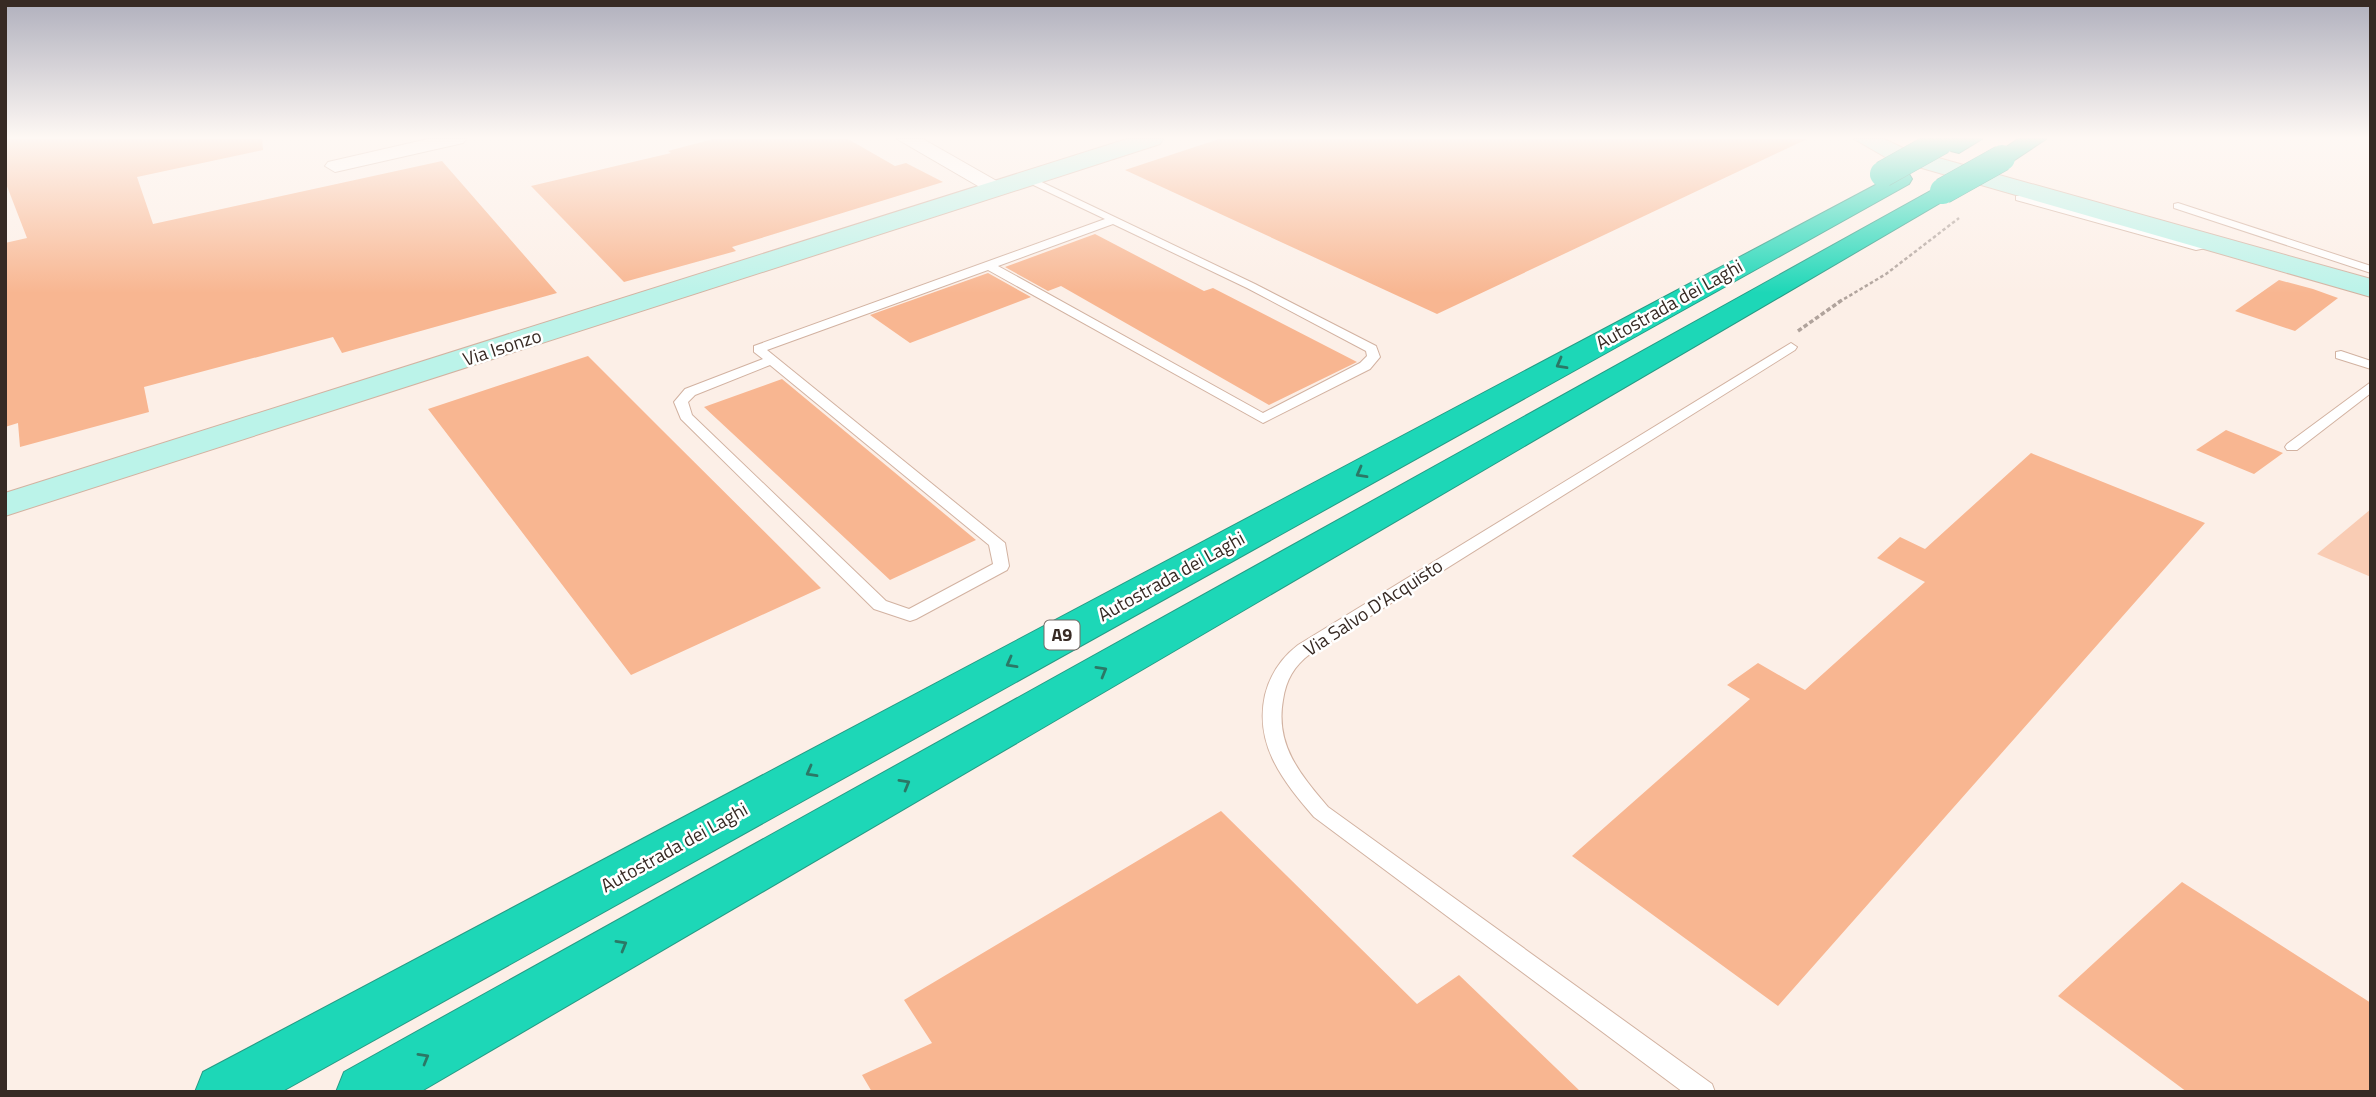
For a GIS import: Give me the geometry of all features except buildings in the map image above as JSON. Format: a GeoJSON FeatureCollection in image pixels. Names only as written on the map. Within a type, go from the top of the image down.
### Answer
{"type":"FeatureCollection","features":[{"type":"Feature","properties":{"kind":"highway","name":"Autostrada dei Laghi"},"geometry":{"type":"LineString","coordinates":[[224,1092],[1611,337],[1867,190]]}},
{"type":"Feature","properties":{"kind":"highway","name":"Autostrada dei Laghi"},"geometry":{"type":"LineString","coordinates":[[365,1092],[1954,202],[1967,190]]}},
{"type":"Feature","properties":{"kind":"street","name":"Via Isonzo"},"geometry":{"type":"LineString","coordinates":[[5,505],[991,190]]}},
{"type":"Feature","properties":{"kind":"street"},"geometry":{"type":"LineString","coordinates":[[2026,190],[2371,288]]}},
{"type":"Feature","properties":{"kind":"lane"},"geometry":{"type":"LineString","coordinates":[[989,266],[1263,419],[1365,366],[1374,357],[1372,349],[1054,190]]}},
{"type":"Feature","properties":{"kind":"lane"},"geometry":{"type":"LineString","coordinates":[[2020,198],[2371,295]]}},
{"type":"Feature","properties":{"kind":"lane"},"geometry":{"type":"LineString","coordinates":[[2178,206],[2371,270]]}},
{"type":"Feature","properties":{"kind":"lane"},"geometry":{"type":"LineString","coordinates":[[772,360],[690,392],[681,402],[686,416],[880,605],[910,615],[1001,566],[997,543],[772,360],[758,349],[1113,220]]}},
{"type":"Feature","properties":{"kind":"lane","name":"Via Salvo D'Acquisto"},"geometry":{"type":"LineString","coordinates":[[1703,1092],[1321,812],[1289,776],[1272,744],[1270,713],[1278,679],[1293,658],[1324,636],[1791,347]]}},
{"type":"Feature","properties":{"kind":"lane"},"geometry":{"type":"LineString","coordinates":[[2341,355],[2371,365]]}},
{"type":"Feature","properties":{"kind":"lane"},"geometry":{"type":"LineString","coordinates":[[2292,447],[2371,386]]}},
{"type":"Feature","properties":{"kind":"path"},"geometry":{"type":"LineString","coordinates":[[1791,347],[1796,333],[1816,316],[1875,282],[1954,202]]}},
{"type":"Feature","properties":{"kind":"shaded area"},"geometry":{"type":"Polygon","coordinates":[[[2371,509],[2371,577],[2317,554],[2371,509]]]}}]}
